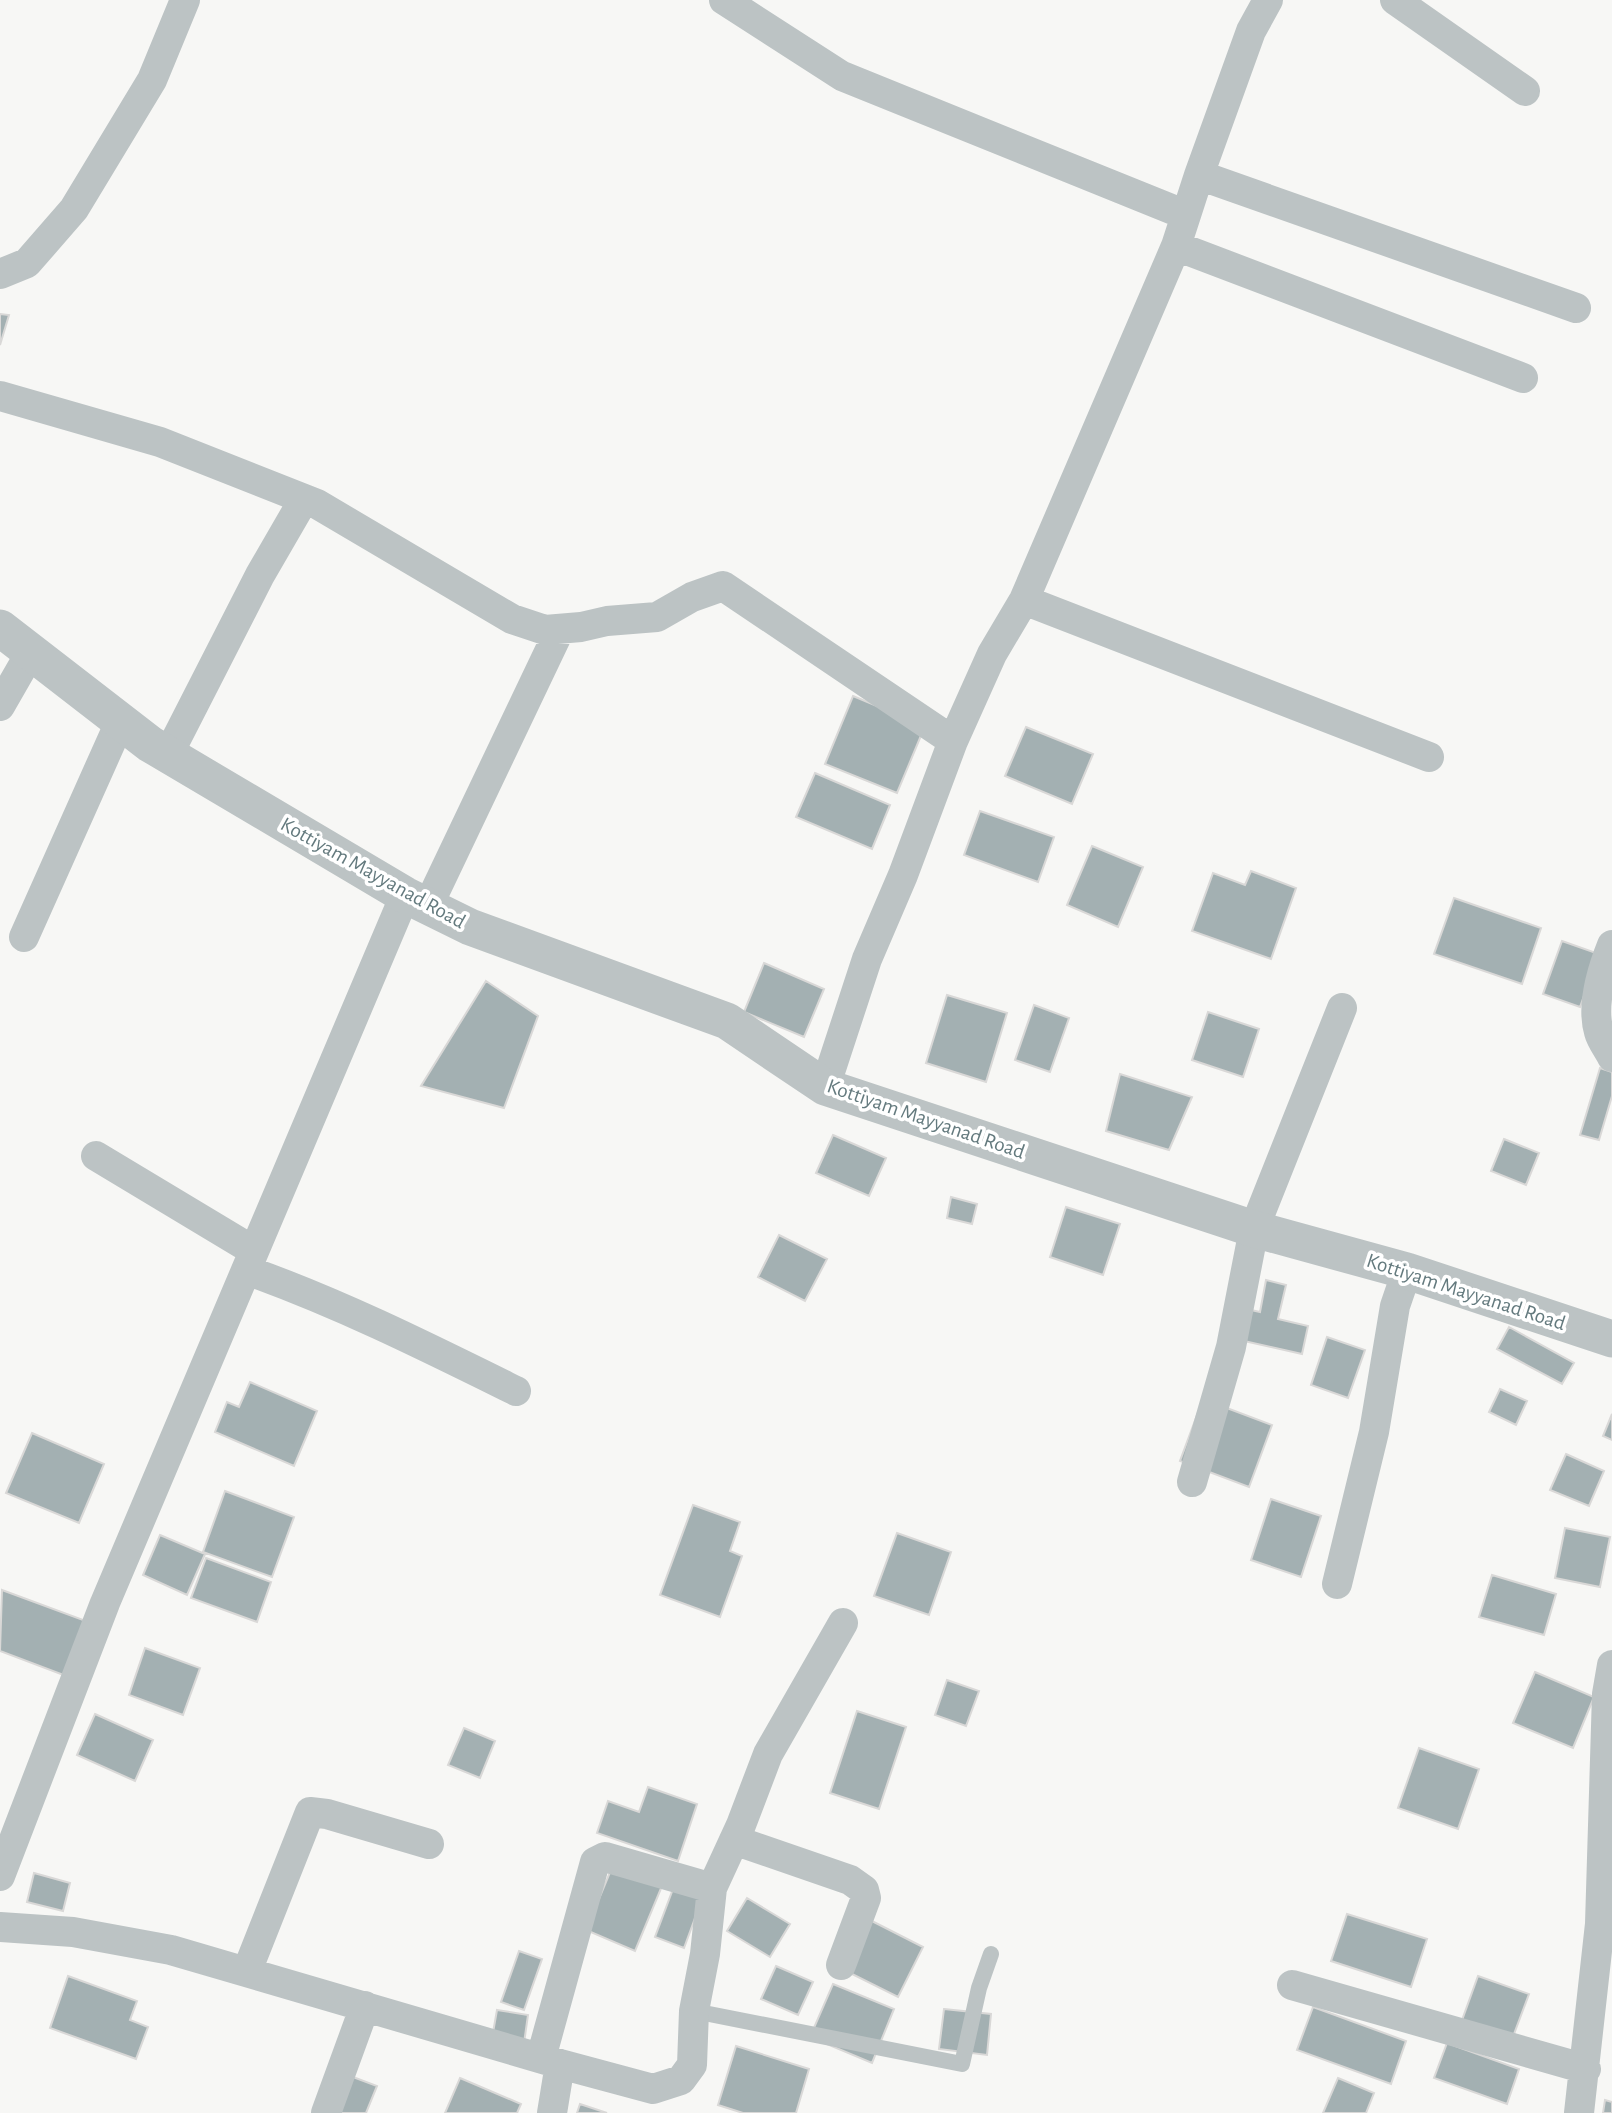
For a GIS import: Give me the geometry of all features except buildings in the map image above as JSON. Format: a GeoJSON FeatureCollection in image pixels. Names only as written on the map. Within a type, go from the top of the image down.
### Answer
{"type":"FeatureCollection","features":[{"type":"Feature","properties":{"kind":"street"},"geometry":{"type":"LineString","coordinates":[[0,274],[27,263],[74,209],[152,80],[185,0]]}},
{"type":"Feature","properties":{"kind":"street"},"geometry":{"type":"LineString","coordinates":[[723,0],[842,76],[1186,215]]}},
{"type":"Feature","properties":{"kind":"street"},"geometry":{"type":"LineString","coordinates":[[825,1087],[867,959],[953,740],[992,654],[1024,600],[1176,246],[1251,31],[1268,0]]}},
{"type":"Feature","properties":{"kind":"street"},"geometry":{"type":"LineString","coordinates":[[1395,0],[1525,91]]}},
{"type":"Feature","properties":{"kind":"street"},"geometry":{"type":"LineString","coordinates":[[1199,175],[1576,308]]}},
{"type":"Feature","properties":{"kind":"street"},"geometry":{"type":"LineString","coordinates":[[1176,246],[1523,378]]}},
{"type":"Feature","properties":{"kind":"street"},"geometry":{"type":"LineString","coordinates":[[0,396],[160,442],[317,503],[512,620],[545,630],[657,617],[692,597],[723,586],[953,740]]}},
{"type":"Feature","properties":{"kind":"street"},"geometry":{"type":"LineString","coordinates":[[168,755],[260,575],[304,499]]}},
{"type":"Feature","properties":{"kind":"street"},"geometry":{"type":"LineString","coordinates":[[1024,600],[1429,757]]}},
{"type":"Feature","properties":{"kind":"street","name":"Kottiyam Mayyanad Road"},"geometry":{"type":"LineString","coordinates":[[0,628],[120,722],[168,755],[416,900],[470,927],[727,1021],[825,1087],[1254,1229],[1407,1271],[1612,1339]]}},
{"type":"Feature","properties":{"kind":"street"},"geometry":{"type":"LineString","coordinates":[[0,1876],[111,1590],[250,1260],[416,900],[560,629]]}},
{"type":"Feature","properties":{"kind":"street"},"geometry":{"type":"LineString","coordinates":[[0,706],[31,652]]}},
{"type":"Feature","properties":{"kind":"street"},"geometry":{"type":"LineString","coordinates":[[24,937],[120,722]]}},
{"type":"Feature","properties":{"kind":"street"},"geometry":{"type":"LineString","coordinates":[[1612,945],[1605,964],[1597,1008],[1599,1033],[1612,1057]]}},
{"type":"Feature","properties":{"kind":"street"},"geometry":{"type":"LineString","coordinates":[[1192,1482],[1231,1347],[1254,1229],[1342,1008]]}},
{"type":"Feature","properties":{"kind":"street"},"geometry":{"type":"LineString","coordinates":[[96,1156],[296,1288],[398,1332],[516,1391]]}},
{"type":"Feature","properties":{"kind":"street"},"geometry":{"type":"LineString","coordinates":[[1337,1584],[1374,1432],[1395,1306],[1407,1271]]}},
{"type":"Feature","properties":{"kind":"street"},"geometry":{"type":"LineString","coordinates":[[0,1927],[73,1931],[171,1950],[653,2089],[681,2080],[692,2065],[694,2011],[705,1954],[712,1888],[768,1754],[843,1623]]}},
{"type":"Feature","properties":{"kind":"street"},"geometry":{"type":"LineString","coordinates":[[1579,2113],[1604,1964],[1600,1924],[1608,1777],[1607,1694],[1612,1665]]}},
{"type":"Feature","properties":{"kind":"street"},"geometry":{"type":"LineString","coordinates":[[247,1971],[310,1812],[327,1814],[429,1844]]}},
{"type":"Feature","properties":{"kind":"street"},"geometry":{"type":"LineString","coordinates":[[734,1840],[850,1880],[864,1890],[866,1898],[841,1965]]}},
{"type":"Feature","properties":{"kind":"street"},"geometry":{"type":"LineString","coordinates":[[552,2113],[550,2061],[595,1863],[605,1857],[712,1888]]}},
{"type":"Feature","properties":{"kind":"street"},"geometry":{"type":"LineString","coordinates":[[1292,1985],[1586,2068]]}},
{"type":"Feature","properties":{"kind":"street"},"geometry":{"type":"LineString","coordinates":[[326,2113],[365,2006]]}},
{"type":"Feature","properties":{"kind":"lane"},"geometry":{"type":"LineString","coordinates":[[694,2011],[962,2064],[979,1988],[991,1954]]}}]}
